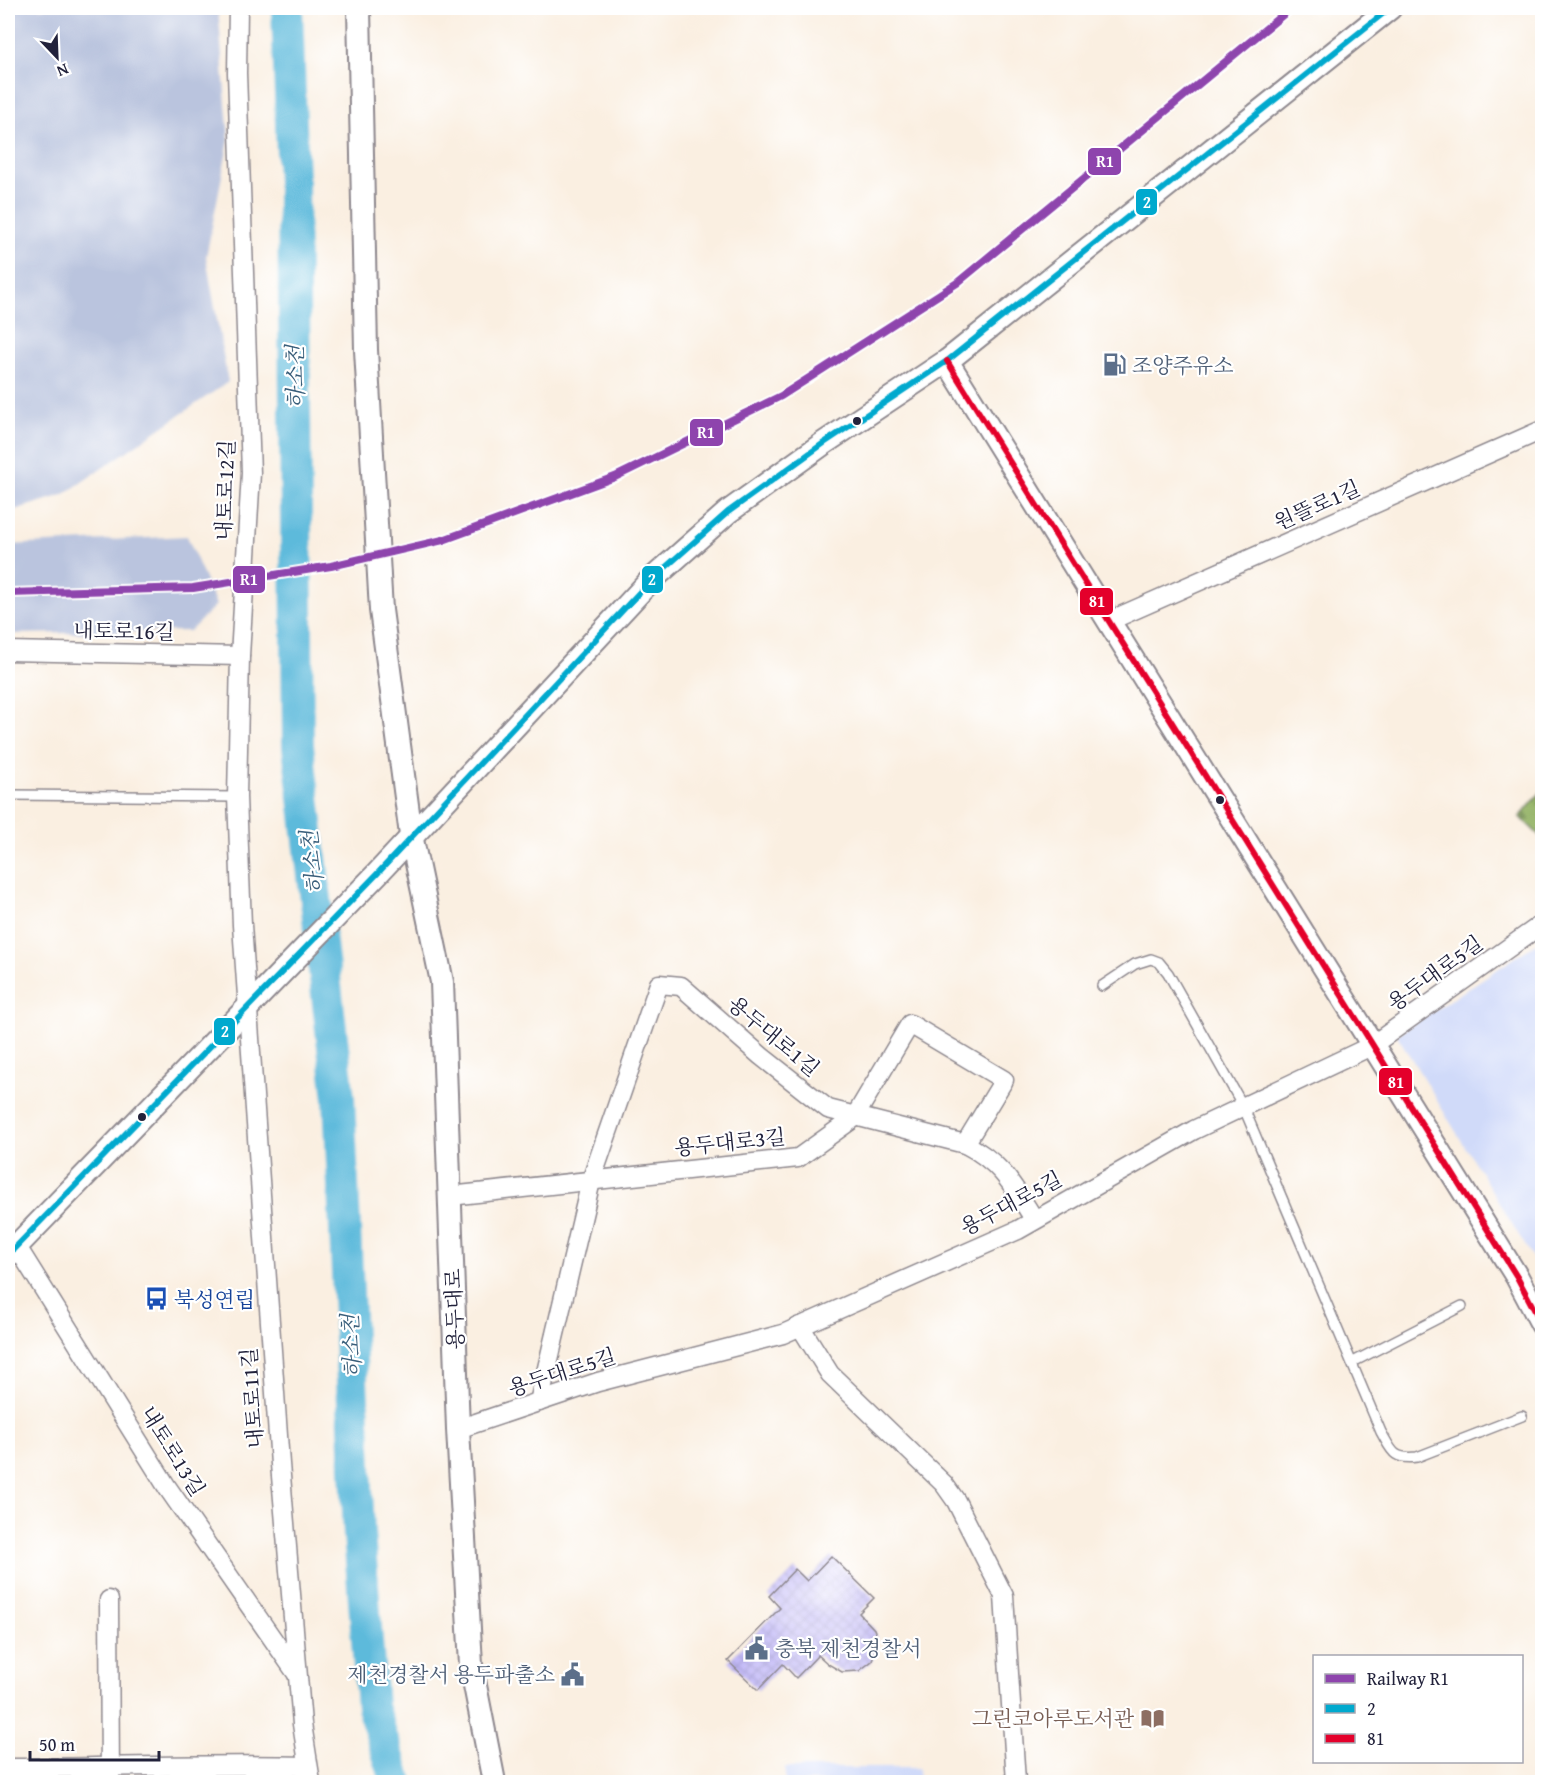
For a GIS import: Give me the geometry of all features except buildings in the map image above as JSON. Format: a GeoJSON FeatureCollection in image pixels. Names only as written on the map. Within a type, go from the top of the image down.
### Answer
{"type":"FeatureCollection","features":[{"type":"Feature","properties":{"kind":"street","name":"내토로12길"},"geometry":{"type":"LineString","coordinates":[[238,8],[237,73],[251,472],[240,656],[237,798],[253,1002]]}},
{"type":"Feature","properties":{"kind":"street","name":"용두대로"},"geometry":{"type":"LineString","coordinates":[[359,8],[366,350],[379,586],[411,835],[442,982],[458,1429],[471,1665],[494,1782]]}},
{"type":"Feature","properties":{"kind":"street"},"geometry":{"type":"LineString","coordinates":[[10,1247],[377,874],[650,582],[692,542],[728,512],[814,450],[947,361],[1390,8]]}},
{"type":"Feature","properties":{"kind":"street"},"geometry":{"type":"LineString","coordinates":[[947,361],[1371,1046],[1517,1277],[1542,1324]]}},
{"type":"Feature","properties":{"kind":"street","name":"원뜰로1길"},"geometry":{"type":"LineString","coordinates":[[1109,621],[1542,430]]}},
{"type":"Feature","properties":{"kind":"street","name":"내토로16길"},"geometry":{"type":"LineString","coordinates":[[8,651],[240,656]]}},
{"type":"Feature","properties":{"kind":"street","name":"용두대로5길"},"geometry":{"type":"LineString","coordinates":[[458,1429],[598,1382],[783,1334],[1018,1230],[1194,1130],[1371,1046],[1542,924]]}},
{"type":"Feature","properties":{"kind":"street","name":"용두대로1길"},"geometry":{"type":"LineString","coordinates":[[591,1181],[659,984],[681,986],[761,1056],[828,1109],[854,1118],[965,1144],[986,1155],[1005,1172],[1034,1220]]}},
{"type":"Feature","properties":{"kind":"street","name":"내토로11길"},"geometry":{"type":"LineString","coordinates":[[253,1002],[298,1675],[309,1774]]}},
{"type":"Feature","properties":{"kind":"street","name":"용두대로3길"},"geometry":{"type":"LineString","coordinates":[[450,1196],[798,1158],[854,1118],[910,1024],[1004,1080],[965,1144]]}},
{"type":"Feature","properties":{"kind":"street"},"geometry":{"type":"LineString","coordinates":[[539,1402],[591,1181]]}},
{"type":"Feature","properties":{"kind":"street","name":"내토로13길"},"geometry":{"type":"LineString","coordinates":[[10,1247],[167,1487],[298,1675]]}},
{"type":"Feature","properties":{"kind":"street"},"geometry":{"type":"LineString","coordinates":[[800,1326],[830,1374],[944,1484],[956,1501],[1000,1584],[1007,1616],[1016,1782]]}},
{"type":"Feature","properties":{"kind":"street"},"geometry":{"type":"LineString","coordinates":[[108,1600],[110,1775]]}},
{"type":"Feature","properties":{"kind":"street"},"geometry":{"type":"LineString","coordinates":[[8,1768],[110,1775],[204,1763],[309,1774]]}},
{"type":"Feature","properties":{"kind":"lane"},"geometry":{"type":"LineString","coordinates":[[8,795],[237,798]]}},
{"type":"Feature","properties":{"kind":"lane"},"geometry":{"type":"LineString","coordinates":[[1102,986],[1135,964],[1151,959],[1159,962],[1243,1106],[1305,1257],[1353,1362],[1381,1432],[1394,1454],[1402,1458],[1417,1457],[1522,1416]]}},
{"type":"Feature","properties":{"kind":"lane"},"geometry":{"type":"LineString","coordinates":[[1353,1362],[1462,1306]]}},
{"type":"Feature","properties":{"kind":"shaded area"},"geometry":{"type":"Polygon","coordinates":[[[8,8],[218,8],[229,140],[206,257],[228,382],[63,495],[8,512],[8,8]]]}},
{"type":"Feature","properties":{"kind":"shaded area"},"geometry":{"type":"Polygon","coordinates":[[[187,536],[216,605],[190,631],[8,634],[8,545],[187,536]]]}},
{"type":"Feature","properties":{"kind":"shaded area"},"geometry":{"type":"Polygon","coordinates":[[[1542,940],[1542,1273],[1397,1035],[1542,940]]]}},
{"type":"Feature","properties":{"kind":"shaded area"},"geometry":{"type":"Polygon","coordinates":[[[785,1768],[918,1768],[919,1782],[785,1782],[785,1768]]]}},
{"type":"Feature","properties":{"kind":"green space"},"geometry":{"type":"Polygon","coordinates":[[[1542,791],[1542,838],[1520,817],[1542,791]]]}},
{"type":"Feature","properties":{"kind":"waterway","name":"하소천"},"geometry":{"type":"LineString","coordinates":[[287,8],[293,181],[298,746],[339,1098],[359,1533],[372,1707],[397,1782]]}},
{"type":"Feature","properties":{"kind":"rail line","name":"R1"},"geometry":{"type":"LineString","coordinates":[[8,593],[193,588],[331,566],[443,540],[615,477],[781,396],[957,283],[1291,8]]}},
{"type":"Feature","properties":{"kind":"transit line","name":"2"},"geometry":{"type":"LineString","coordinates":[[8,1255],[377,874],[649,582],[728,512],[824,443],[947,361],[1390,8]]}},
{"type":"Feature","properties":{"kind":"transit line","name":"81"},"geometry":{"type":"LineString","coordinates":[[947,361],[1517,1277],[1542,1324]]}},
{"type":"Feature","properties":{"kind":"place","name":"조양주유소"},"geometry":{"type":"Point","coordinates":[1114,365]}},
{"type":"Feature","properties":{"kind":"place","name":"북성연립"},"geometry":{"type":"Point","coordinates":[156,1299]}},
{"type":"Feature","properties":{"kind":"place","name":"충북 제천경찰서"},"geometry":{"type":"Point","coordinates":[757,1648]}},
{"type":"Feature","properties":{"kind":"place","name":"제천경찰서 용두파출소"},"geometry":{"type":"Point","coordinates":[573,1674]}},
{"type":"Feature","properties":{"kind":"place","name":"그린코아루도서관"},"geometry":{"type":"Point","coordinates":[1152,1718]}}]}
